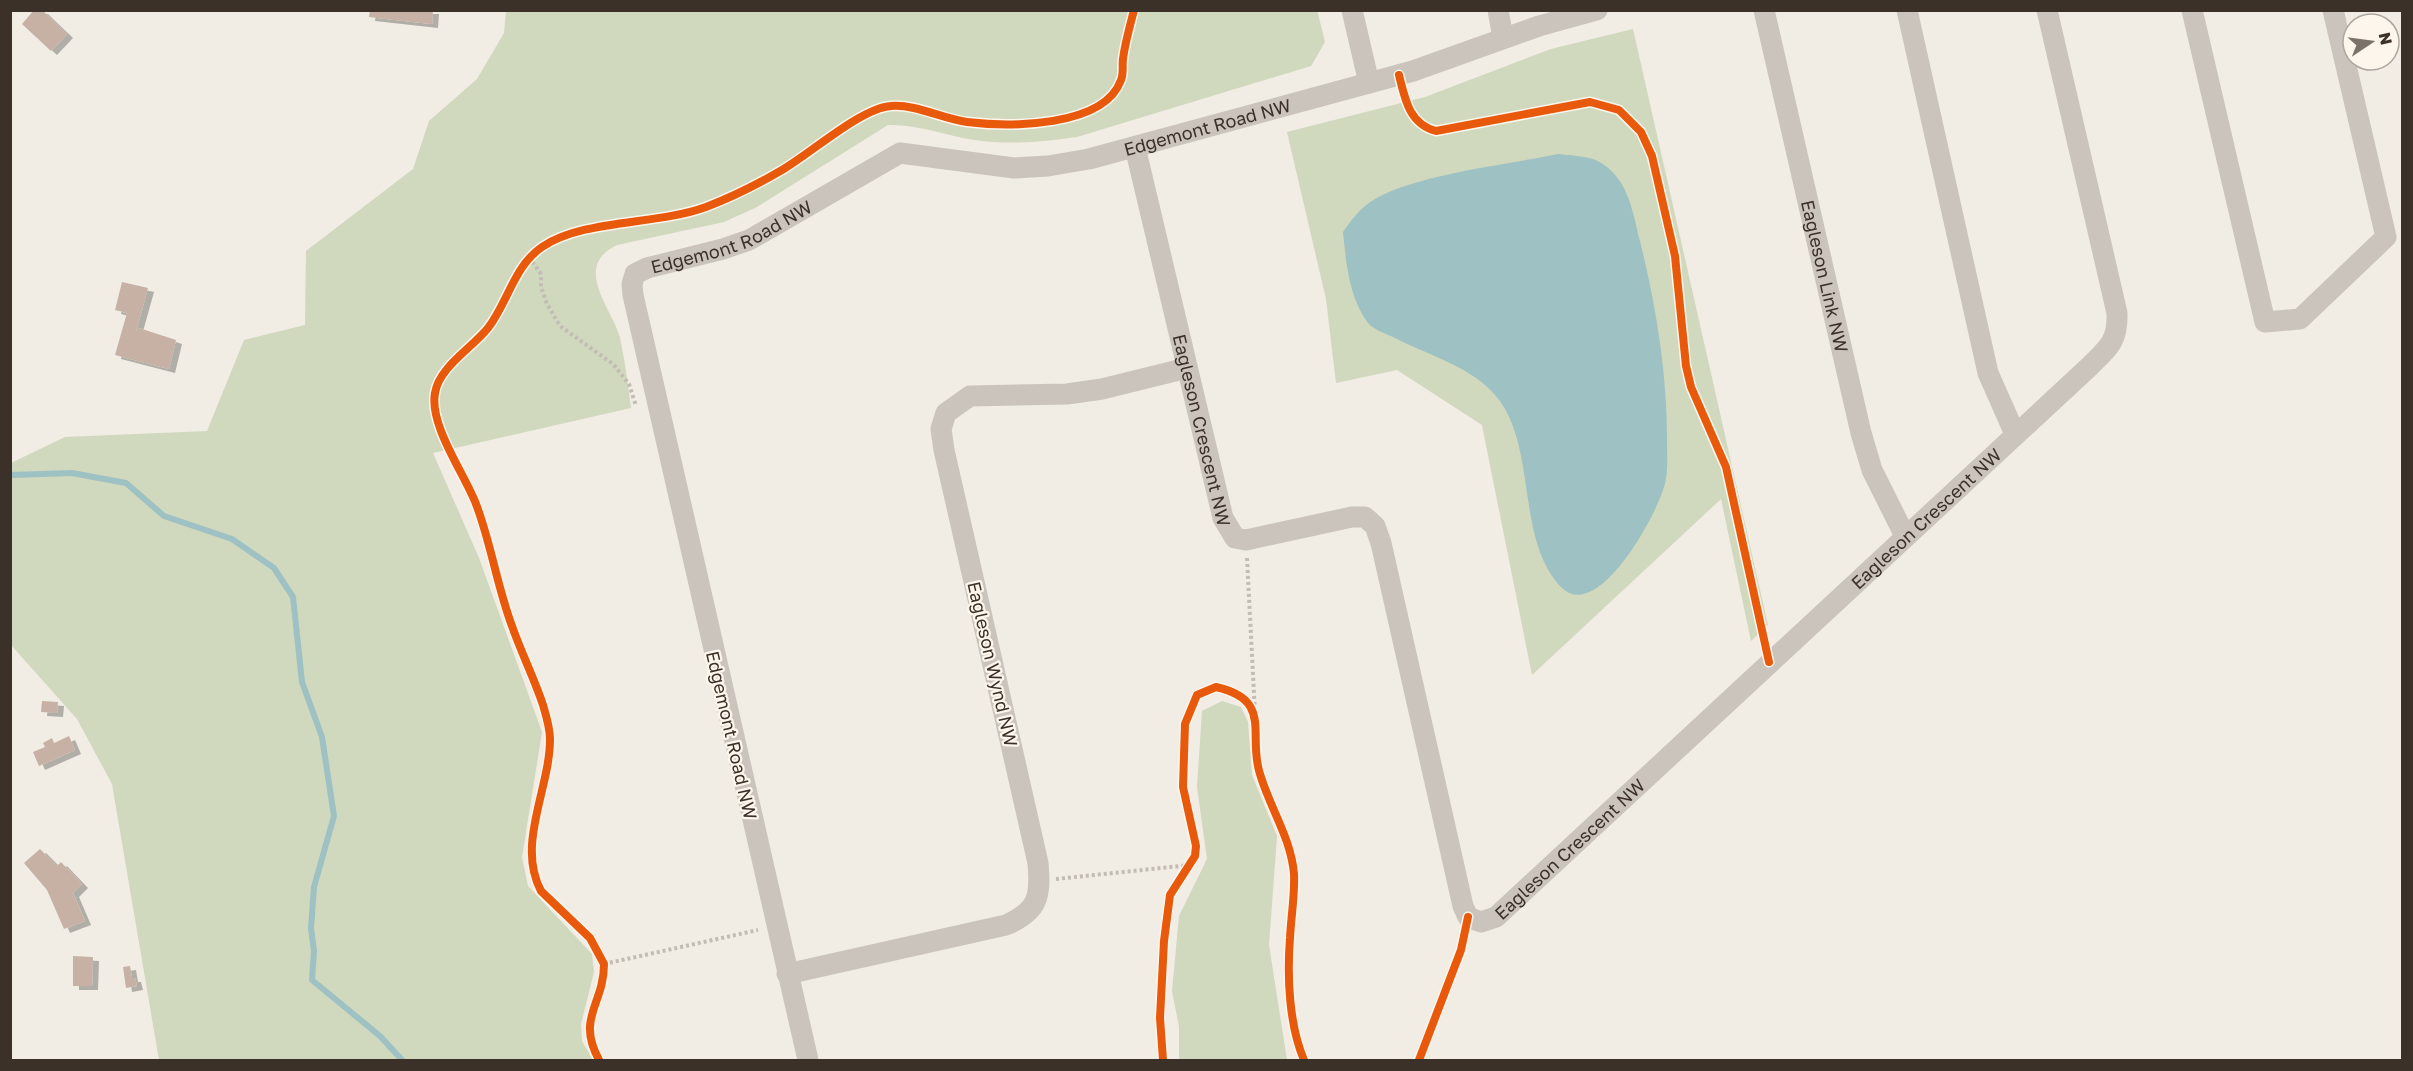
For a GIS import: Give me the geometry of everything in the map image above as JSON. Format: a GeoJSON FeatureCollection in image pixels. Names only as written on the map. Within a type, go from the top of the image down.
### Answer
{"type":"FeatureCollection","features":[{"type":"Feature","properties":{"kind":"street"},"geometry":{"type":"LineString","coordinates":[[1352,10],[1369,83]]}},
{"type":"Feature","properties":{"kind":"street"},"geometry":{"type":"LineString","coordinates":[[1498,10],[1503,38]]}},
{"type":"Feature","properties":{"kind":"street","name":"Edgemont Road NW"},"geometry":{"type":"LineString","coordinates":[[808,1060],[658,409],[633,295],[632,284],[635,274],[646,268],[723,249],[749,240],[900,153],[1014,168],[1048,166],[1135,147],[1430,66],[1503,38],[1597,10]]}},
{"type":"Feature","properties":{"kind":"street","name":"Eagleson Link NW"},"geometry":{"type":"LineString","coordinates":[[1764,10],[1861,433],[1872,470],[1905,536]]}},
{"type":"Feature","properties":{"kind":"street"},"geometry":{"type":"LineString","coordinates":[[1906,10],[1988,373],[2015,435]]}},
{"type":"Feature","properties":{"kind":"street","name":"Eagleson Crescent NW"},"geometry":{"type":"LineString","coordinates":[[1135,147],[1223,518],[1235,538],[1246,540],[1352,517],[1365,517],[1375,526],[1381,543],[1463,906],[1468,917],[1481,922],[1496,916],[2089,367],[2114,341],[2117,328],[2116,313],[2047,10]]}},
{"type":"Feature","properties":{"kind":"street"},"geometry":{"type":"LineString","coordinates":[[2192,10],[2265,322],[2300,319],[2386,237],[2333,10]]}},
{"type":"Feature","properties":{"kind":"street","name":"Eagleson Wynd NW"},"geometry":{"type":"LineString","coordinates":[[787,974],[1006,925],[1025,917],[1035,904],[1040,883],[1038,863],[944,450],[941,429],[946,413],[970,396],[1067,394],[1102,389],[1187,368]]}},
{"type":"Feature","properties":{"kind":"path"},"geometry":{"type":"LineString","coordinates":[[537,251],[527,260],[541,274],[544,296],[560,326],[613,364],[629,384],[639,414],[658,409]]}},
{"type":"Feature","properties":{"kind":"path"},"geometry":{"type":"LineString","coordinates":[[1246,540],[1255,723]]}},
{"type":"Feature","properties":{"kind":"path"},"geometry":{"type":"LineString","coordinates":[[1246,702],[1255,713]]}},
{"type":"Feature","properties":{"kind":"path"},"geometry":{"type":"LineString","coordinates":[[1040,883],[1060,878],[1187,869],[1195,856]]}},
{"type":"Feature","properties":{"kind":"path"},"geometry":{"type":"LineString","coordinates":[[599,956],[604,968],[776,926]]}},
{"type":"Feature","properties":{"kind":"green space"},"geometry":{"type":"Polygon","coordinates":[[[1317,10],[1325,42],[1311,66],[1077,137],[1014,143],[988,142],[910,126],[888,125],[757,207],[724,222],[617,245],[604,254],[597,265],[596,276],[604,302],[620,338],[631,408],[433,453],[479,558],[542,732],[522,857],[528,886],[592,954],[594,972],[581,1024],[582,1041],[593,1060],[159,1060],[112,784],[77,719],[11,645],[11,463],[65,437],[207,431],[244,340],[305,325],[306,251],[413,169],[429,121],[477,79],[504,33],[506,11],[1317,10]]]}},
{"type":"Feature","properties":{"kind":"green space"},"geometry":{"type":"Polygon","coordinates":[[[1633,29],[1768,625],[1751,641],[1721,499],[1532,675],[1482,425],[1397,370],[1336,383],[1326,299],[1287,132],[1425,97],[1551,49],[1633,29]]]}},
{"type":"Feature","properties":{"kind":"green space"},"geometry":{"type":"Polygon","coordinates":[[[1222,701],[1241,707],[1248,722],[1252,775],[1277,836],[1269,945],[1287,1060],[1179,1060],[1179,1027],[1172,991],[1179,916],[1207,859],[1197,787],[1202,711],[1222,701]]]}},
{"type":"Feature","properties":{"kind":"water"},"geometry":{"type":"Polygon","coordinates":[[[1558,154],[1590,158],[1603,164],[1616,176],[1628,198],[1646,265],[1656,315],[1663,364],[1666,414],[1666,479],[1653,513],[1626,558],[1610,577],[1593,590],[1577,595],[1562,588],[1548,570],[1539,548],[1520,453],[1505,409],[1484,384],[1470,374],[1368,323],[1356,302],[1347,267],[1343,232],[1365,206],[1393,190],[1464,171],[1558,154]]]}},
{"type":"Feature","properties":{"kind":"building"},"geometry":{"type":"Polygon","coordinates":[[[34,10],[42,10],[67,34],[51,51],[22,24],[34,10]]]}},
{"type":"Feature","properties":{"kind":"building"},"geometry":{"type":"Polygon","coordinates":[[[370,10],[433,10],[432,24],[369,17],[370,10]]]}},
{"type":"Feature","properties":{"kind":"building"},"geometry":{"type":"Polygon","coordinates":[[[122,282],[148,288],[136,331],[139,328],[176,340],[169,369],[115,355],[127,313],[115,310],[122,282]]]}},
{"type":"Feature","properties":{"kind":"building"},"geometry":{"type":"Polygon","coordinates":[[[42,701],[58,702],[57,713],[41,712],[42,701]]]}},
{"type":"Feature","properties":{"kind":"building"},"geometry":{"type":"Polygon","coordinates":[[[69,736],[75,750],[39,766],[33,752],[45,747],[43,743],[52,738],[54,743],[69,736]]]}},
{"type":"Feature","properties":{"kind":"building"},"geometry":{"type":"Polygon","coordinates":[[[40,849],[57,866],[61,862],[82,884],[73,893],[85,921],[64,929],[47,890],[24,863],[40,849]]]}},
{"type":"Feature","properties":{"kind":"building"},"geometry":{"type":"Polygon","coordinates":[[[73,956],[93,957],[92,986],[73,986],[73,956]]]}},
{"type":"Feature","properties":{"kind":"building"},"geometry":{"type":"Polygon","coordinates":[[[130,966],[132,978],[135,978],[137,986],[126,988],[123,967],[130,966]]]}},
{"type":"Feature","properties":{"kind":"waterway"},"geometry":{"type":"LineString","coordinates":[[10,475],[72,473],[126,483],[164,516],[232,539],[274,568],[293,597],[302,682],[322,737],[334,816],[314,887],[311,928],[314,951],[312,980],[380,1036],[402,1060]]}},
{"type":"Feature","properties":{"kind":"cycle path"},"geometry":{"type":"LineString","coordinates":[[599,1060],[590,1033],[590,1022],[603,978],[604,964],[590,938],[541,891],[534,873],[533,835],[549,758],[548,722],[507,611],[476,504],[437,419],[435,393],[438,384],[449,366],[488,328],[518,274],[532,255],[542,247],[578,231],[687,213],[716,203],[782,170],[851,123],[879,109],[900,106],[967,122],[1029,124],[1076,116],[1096,108],[1111,96],[1121,80],[1125,47],[1134,10]]}},
{"type":"Feature","properties":{"kind":"cycle path"},"geometry":{"type":"LineString","coordinates":[[1399,75],[1406,101],[1414,117],[1427,128],[1436,131],[1590,102],[1619,110],[1641,132],[1652,156],[1675,256],[1686,366],[1691,387],[1726,467],[1769,662]]}},
{"type":"Feature","properties":{"kind":"cycle path"},"geometry":{"type":"LineString","coordinates":[[1163,1060],[1160,1018],[1164,941],[1170,895],[1195,856],[1196,846],[1183,787],[1185,724],[1197,695],[1216,687],[1234,693],[1246,701],[1252,710],[1260,774],[1289,848],[1294,874],[1289,984],[1295,1032],[1304,1060]]}},
{"type":"Feature","properties":{"kind":"cycle path"},"geometry":{"type":"LineString","coordinates":[[1419,1060],[1461,950],[1468,917]]}}]}
